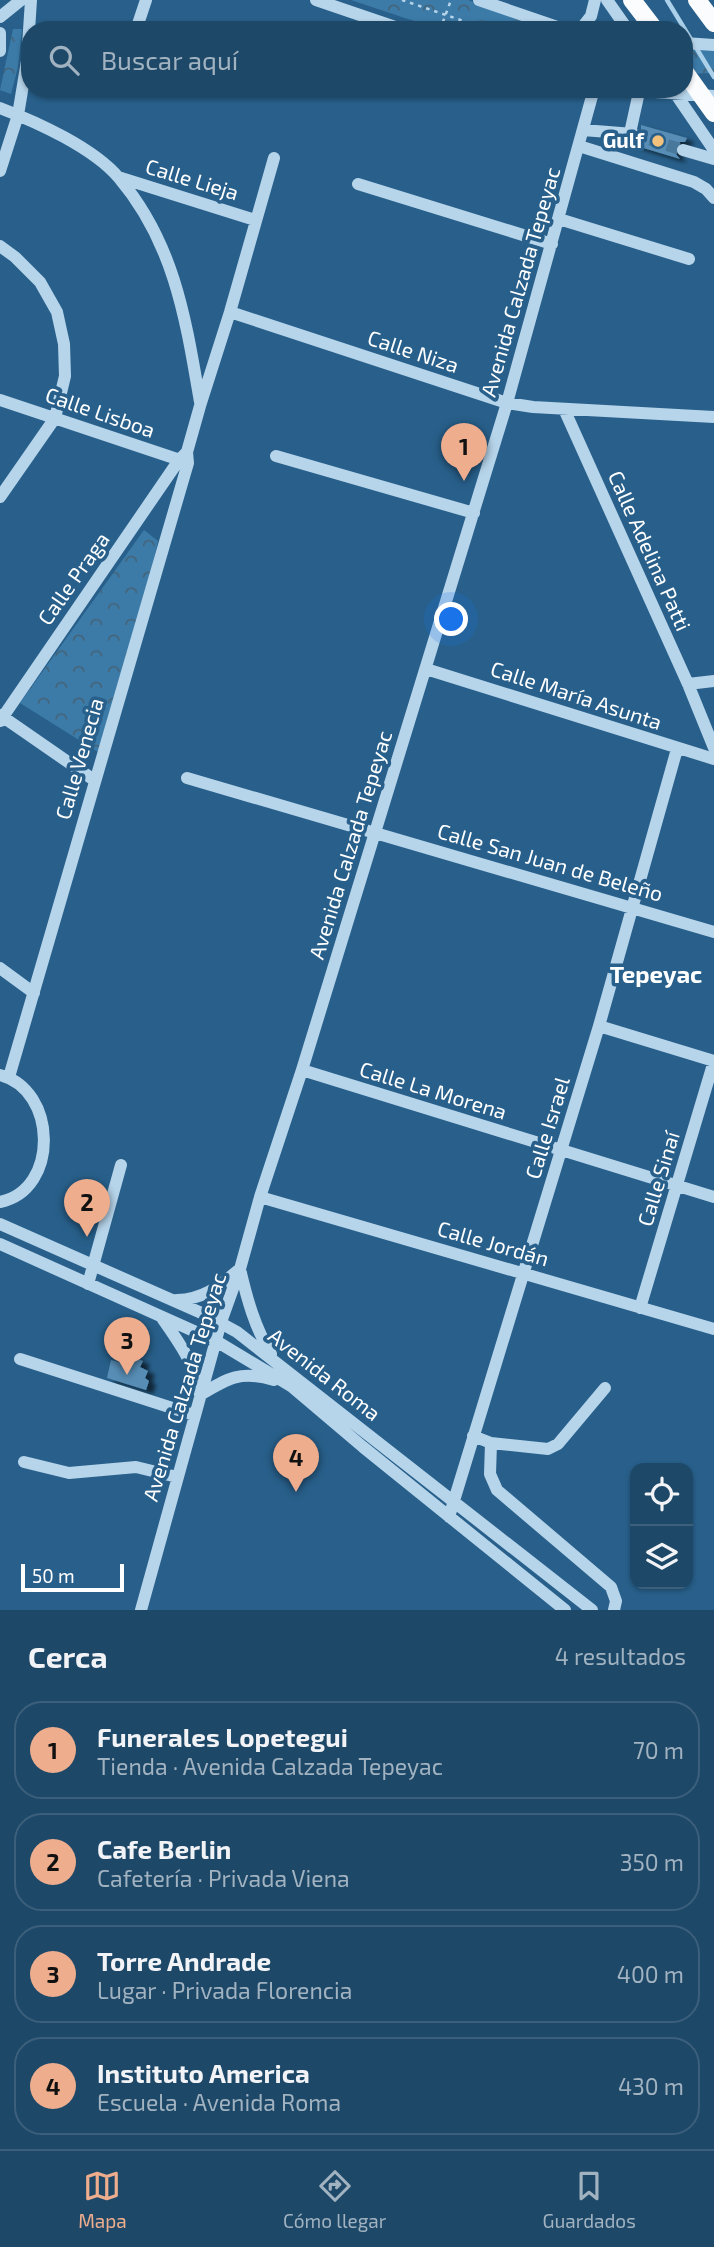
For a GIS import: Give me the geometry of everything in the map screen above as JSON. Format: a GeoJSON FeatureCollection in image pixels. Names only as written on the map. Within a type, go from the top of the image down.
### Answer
{"type":"FeatureCollection","features":[{"type":"Feature","properties":{"kind":"main road"},"geometry":{"type":"LineString","coordinates":[[632,0],[647,21]]}},
{"type":"Feature","properties":{"kind":"main road"},"geometry":{"type":"LineString","coordinates":[[693,84],[714,113]]}},
{"type":"Feature","properties":{"kind":"street"},"geometry":{"type":"LineString","coordinates":[[0,17],[21,0]]}},
{"type":"Feature","properties":{"kind":"street"},"geometry":{"type":"LineString","coordinates":[[30,21],[31,0]]}},
{"type":"Feature","properties":{"kind":"street"},"geometry":{"type":"LineString","coordinates":[[139,21],[146,0]]}},
{"type":"Feature","properties":{"kind":"street"},"geometry":{"type":"LineString","coordinates":[[316,0],[378,21]]}},
{"type":"Feature","properties":{"kind":"street"},"geometry":{"type":"LineString","coordinates":[[479,0],[540,21]]}},
{"type":"Feature","properties":{"kind":"street"},"geometry":{"type":"LineString","coordinates":[[587,21],[595,0]]}},
{"type":"Feature","properties":{"kind":"street"},"geometry":{"type":"LineString","coordinates":[[607,0],[622,21]]}},
{"type":"Feature","properties":{"kind":"street"},"geometry":{"type":"LineString","coordinates":[[0,33],[0,51]]}},
{"type":"Feature","properties":{"kind":"street"},"geometry":{"type":"LineString","coordinates":[[693,44],[714,45]]}},
{"type":"Feature","properties":{"kind":"street"},"geometry":{"type":"LineString","coordinates":[[693,95],[714,96]]}},
{"type":"Feature","properties":{"kind":"street"},"geometry":{"type":"LineString","coordinates":[[0,171],[21,97]]}},
{"type":"Feature","properties":{"kind":"street","name":"Avenida Calzada Tepeyac"},"geometry":{"type":"LineString","coordinates":[[141,1610],[221,1322],[240,1269],[260,1197],[302,1070],[508,403],[592,98]]}},
{"type":"Feature","properties":{"kind":"street"},"geometry":{"type":"LineString","coordinates":[[583,130],[632,133],[638,98]]}},
{"type":"Feature","properties":{"kind":"street"},"geometry":{"type":"LineString","coordinates":[[679,98],[714,150]]}},
{"type":"Feature","properties":{"kind":"street"},"geometry":{"type":"LineString","coordinates":[[0,108],[73,143],[118,177],[147,218],[166,254],[179,292],[200,406]]}},
{"type":"Feature","properties":{"kind":"street"},"geometry":{"type":"LineString","coordinates":[[579,146],[694,182],[714,198]]}},
{"type":"Feature","properties":{"kind":"street"},"geometry":{"type":"LineString","coordinates":[[683,150],[714,159]]}},
{"type":"Feature","properties":{"kind":"street","name":"Calle Venecia"},"geometry":{"type":"LineString","coordinates":[[0,1202],[19,1195],[38,1170],[44,1144],[42,1121],[33,1098],[22,1085],[4,1076],[34,993],[185,458],[274,158]]}},
{"type":"Feature","properties":{"kind":"street","name":"Calle Lieja"},"geometry":{"type":"LineString","coordinates":[[118,177],[255,220]]}},
{"type":"Feature","properties":{"kind":"street"},"geometry":{"type":"LineString","coordinates":[[358,184],[552,244]]}},
{"type":"Feature","properties":{"kind":"street"},"geometry":{"type":"LineString","coordinates":[[559,219],[689,259]]}},
{"type":"Feature","properties":{"kind":"street"},"geometry":{"type":"LineString","coordinates":[[0,246],[40,282],[57,312],[64,344],[65,376],[55,418],[0,497]]}},
{"type":"Feature","properties":{"kind":"street","name":"Calle Niza"},"geometry":{"type":"LineString","coordinates":[[230,312],[508,403],[713,419]]}},
{"type":"Feature","properties":{"kind":"street","name":"Calle Lisboa"},"geometry":{"type":"LineString","coordinates":[[0,400],[185,458]]}},
{"type":"Feature","properties":{"kind":"street","name":"Calle Adelina Patti"},"geometry":{"type":"LineString","coordinates":[[564,409],[688,684],[714,748]]}},
{"type":"Feature","properties":{"kind":"street"},"geometry":{"type":"LineString","coordinates":[[276,456],[474,513]]}},
{"type":"Feature","properties":{"kind":"street","name":"Calle Praga"},"geometry":{"type":"LineString","coordinates":[[1,718],[185,458]]}},
{"type":"Feature","properties":{"kind":"street","name":"Calle María Asunta"},"geometry":{"type":"LineString","coordinates":[[426,669],[714,760]]}},
{"type":"Feature","properties":{"kind":"street"},"geometry":{"type":"LineString","coordinates":[[688,684],[714,681]]}},
{"type":"Feature","properties":{"kind":"street"},"geometry":{"type":"LineString","coordinates":[[1,718],[94,780]]}},
{"type":"Feature","properties":{"kind":"street","name":"Calle Israel"},"geometry":{"type":"LineString","coordinates":[[449,1517],[599,1026],[677,749]]}},
{"type":"Feature","properties":{"kind":"street","name":"Calle San Juan de Beleño"},"geometry":{"type":"LineString","coordinates":[[187,778],[714,932]]}},
{"type":"Feature","properties":{"kind":"street"},"geometry":{"type":"LineString","coordinates":[[0,968],[34,993]]}},
{"type":"Feature","properties":{"kind":"street"},"geometry":{"type":"LineString","coordinates":[[599,1026],[714,1061]]}},
{"type":"Feature","properties":{"kind":"street","name":"Calle Sinaí"},"geometry":{"type":"LineString","coordinates":[[640,1308],[714,1061]]}},
{"type":"Feature","properties":{"kind":"street","name":"Calle La Morena"},"geometry":{"type":"LineString","coordinates":[[302,1070],[714,1196]]}},
{"type":"Feature","properties":{"kind":"street"},"geometry":{"type":"LineString","coordinates":[[88,1284],[121,1165]]}},
{"type":"Feature","properties":{"kind":"street","name":"Calle Jordán"},"geometry":{"type":"LineString","coordinates":[[260,1197],[714,1329]]}},
{"type":"Feature","properties":{"kind":"street","name":"Avenida Roma"},"geometry":{"type":"LineString","coordinates":[[0,1224],[221,1322],[275,1361],[592,1610]]}},
{"type":"Feature","properties":{"kind":"street","name":"Avenida Roma"},"geometry":{"type":"LineString","coordinates":[[0,1244],[216,1341],[291,1386],[565,1610]]}},
{"type":"Feature","properties":{"kind":"street"},"geometry":{"type":"LineString","coordinates":[[170,1300],[201,1297],[240,1269],[254,1321],[275,1361]]}},
{"type":"Feature","properties":{"kind":"street"},"geometry":{"type":"LineString","coordinates":[[162,1317],[189,1361],[200,1395],[222,1382],[245,1375],[255,1375],[291,1386]]}},
{"type":"Feature","properties":{"kind":"street"},"geometry":{"type":"LineString","coordinates":[[20,1359],[194,1415]]}},
{"type":"Feature","properties":{"kind":"street"},"geometry":{"type":"LineString","coordinates":[[473,1436],[491,1443],[548,1449],[558,1444],[605,1388]]}},
{"type":"Feature","properties":{"kind":"street"},"geometry":{"type":"LineString","coordinates":[[363,1447],[371,1436]]}},
{"type":"Feature","properties":{"kind":"street"},"geometry":{"type":"LineString","coordinates":[[491,1443],[490,1474],[497,1490],[611,1587],[616,1601],[614,1610]]}},
{"type":"Feature","properties":{"kind":"street"},"geometry":{"type":"LineString","coordinates":[[24,1462],[69,1474],[136,1467],[177,1477]]}},
{"type":"Feature","properties":{"kind":"street"},"geometry":{"type":"LineString","coordinates":[[492,1552],[503,1540]]}},
{"type":"Feature","properties":{"kind":"path"},"geometry":{"type":"LineString","coordinates":[[402,0],[464,21]]}},
{"type":"Feature","properties":{"kind":"path"},"geometry":{"type":"LineString","coordinates":[[444,21],[452,0]]}},
{"type":"Feature","properties":{"kind":"green space"},"geometry":{"type":"Polygon","coordinates":[[[351,0],[468,0],[530,21],[414,21],[351,0]]]}},
{"type":"Feature","properties":{"kind":"green space"},"geometry":{"type":"Polygon","coordinates":[[[13,29],[21,29],[18,67],[11,94],[0,90],[13,29]]]}},
{"type":"Feature","properties":{"kind":"green space"},"geometry":{"type":"Polygon","coordinates":[[[693,47],[714,48],[714,73],[693,74],[693,47]]]}},
{"type":"Feature","properties":{"kind":"green space"},"geometry":{"type":"Polygon","coordinates":[[[144,530],[158,541],[106,757],[20,703],[144,530]]]}},
{"type":"Feature","properties":{"kind":"building","name":"Gulf"},"geometry":{"type":"Polygon","coordinates":[[[641,125],[687,138],[675,147],[675,153],[680,159],[630,144],[641,138],[641,125]]]}},
{"type":"Feature","properties":{"kind":"building"},"geometry":{"type":"Polygon","coordinates":[[[123,1352],[143,1361],[140,1367],[148,1371],[145,1378],[149,1381],[146,1390],[107,1378],[111,1360],[119,1362],[123,1352]]]}},
{"type":"Feature","properties":{"kind":"waterway"},"geometry":{"type":"LineString","coordinates":[[667,0],[680,21]]}},
{"type":"Feature","properties":{"kind":"waterway"},"geometry":{"type":"LineString","coordinates":[[693,43],[714,77]]}},
{"type":"Feature","properties":{"kind":"tunnel"},"geometry":{"type":"LineString","coordinates":[[633,134],[683,150]]}},
{"type":"Feature","properties":{"kind":"place","name":"Gulf"},"geometry":{"type":"Point","coordinates":[658,141]}},
{"type":"Feature","properties":{"kind":"place","name":"Funerales Lopetegui"},"geometry":{"type":"Point","coordinates":[464,481]}},
{"type":"Feature","properties":{"kind":"place","name":"Cafe Berlin"},"geometry":{"type":"Point","coordinates":[87,1237]}},
{"type":"Feature","properties":{"kind":"place","name":"Torre Andrade"},"geometry":{"type":"Point","coordinates":[127,1375]}},
{"type":"Feature","properties":{"kind":"place","name":"Instituto America"},"geometry":{"type":"Point","coordinates":[296,1492]}},
{"type":"Feature","properties":{"kind":"district","name":"Tepeyac"},"geometry":{"type":"Point","coordinates":[656,975]}}]}
